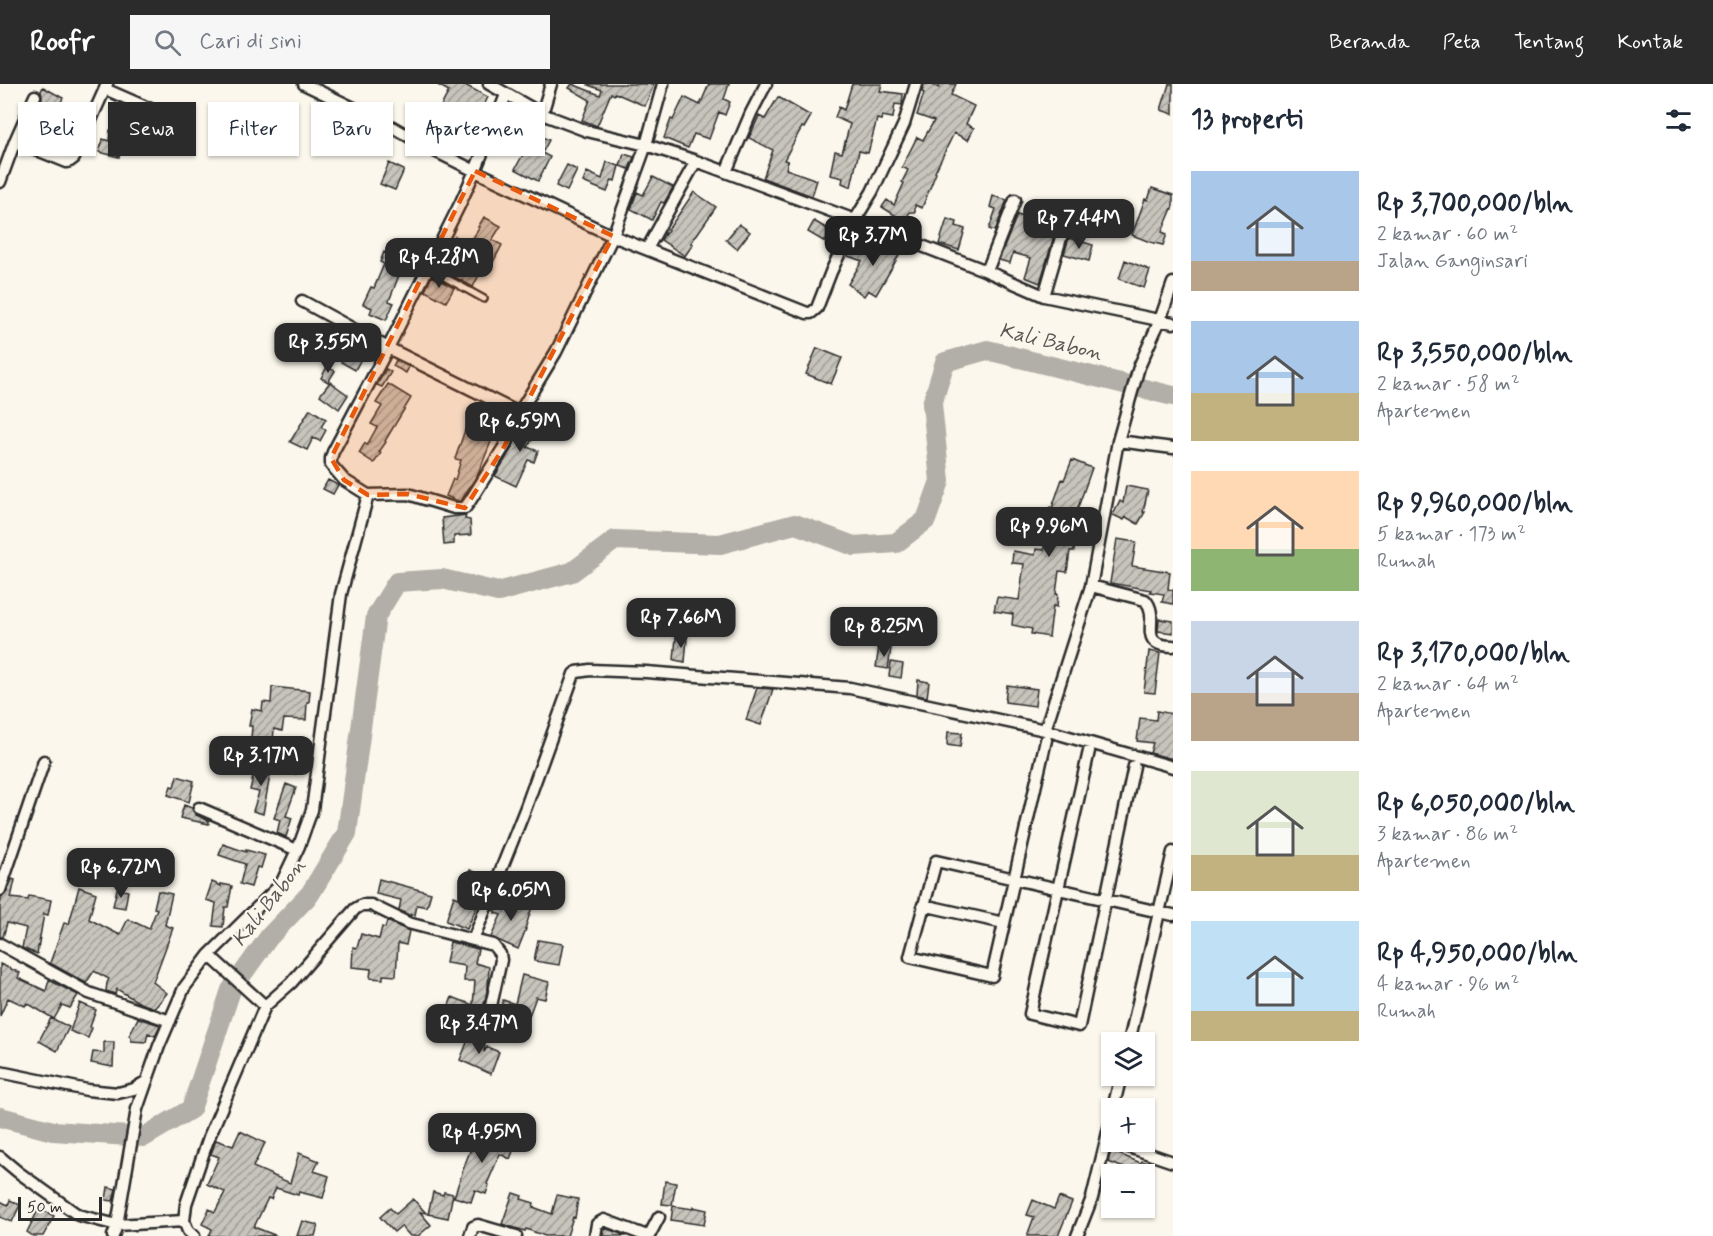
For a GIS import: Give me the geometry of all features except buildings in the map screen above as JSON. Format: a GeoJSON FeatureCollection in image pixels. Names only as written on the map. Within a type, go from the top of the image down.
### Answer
{"type":"FeatureCollection","features":[{"type":"Feature","properties":{"kind":"street"},"geometry":{"type":"LineString","coordinates":[[304,84],[389,125],[475,171],[613,236],[811,314],[817,308],[855,220],[872,192],[904,124],[916,84]]}},
{"type":"Feature","properties":{"kind":"street"},"geometry":{"type":"LineString","coordinates":[[489,84],[519,102]]}},
{"type":"Feature","properties":{"kind":"street"},"geometry":{"type":"LineString","coordinates":[[545,104],[551,84]]}},
{"type":"Feature","properties":{"kind":"street"},"geometry":{"type":"LineString","coordinates":[[506,95],[475,171],[428,268],[333,452],[331,465],[344,480],[368,495],[408,494],[454,508],[465,508],[504,447],[519,413],[556,352],[613,236],[646,145],[663,84]]}},
{"type":"Feature","properties":{"kind":"street"},"geometry":{"type":"LineString","coordinates":[[726,172],[766,84]]}},
{"type":"Feature","properties":{"kind":"street"},"geometry":{"type":"LineString","coordinates":[[15,141],[67,162],[74,158],[106,86],[137,102]]}},
{"type":"Feature","properties":{"kind":"street"},"geometry":{"type":"LineString","coordinates":[[0,182],[35,96]]}},
{"type":"Feature","properties":{"kind":"street"},"geometry":{"type":"LineString","coordinates":[[545,115],[587,131],[696,160],[987,271],[1044,296],[1173,323]]}},
{"type":"Feature","properties":{"kind":"street"},"geometry":{"type":"LineString","coordinates":[[646,249],[696,160]]}},
{"type":"Feature","properties":{"kind":"street"},"geometry":{"type":"LineString","coordinates":[[987,271],[1015,200]]}},
{"type":"Feature","properties":{"kind":"street"},"geometry":{"type":"LineString","coordinates":[[1044,296],[1065,224]]}},
{"type":"Feature","properties":{"kind":"street"},"geometry":{"type":"LineString","coordinates":[[1173,282],[1160,320],[1139,368],[1118,441],[1091,586],[1046,735],[1013,878],[992,976],[910,957],[936,861],[1013,878],[1173,915]]}},
{"type":"Feature","properties":{"kind":"street"},"geometry":{"type":"LineString","coordinates":[[302,301],[388,348],[519,413]]}},
{"type":"Feature","properties":{"kind":"street"},"geometry":{"type":"LineString","coordinates":[[1118,441],[1173,448]]}},
{"type":"Feature","properties":{"kind":"street"},"geometry":{"type":"LineString","coordinates":[[113,1236],[117,1225],[137,1109],[159,1046],[183,988],[281,884],[312,810],[340,594],[368,495]]}},
{"type":"Feature","properties":{"kind":"street"},"geometry":{"type":"LineString","coordinates":[[1091,586],[1145,600],[1150,609],[1153,640],[1161,646],[1173,646]]}},
{"type":"Feature","properties":{"kind":"street"},"geometry":{"type":"LineString","coordinates":[[473,940],[526,807],[573,674],[577,672],[590,670],[646,672],[850,688],[1173,767]]}},
{"type":"Feature","properties":{"kind":"street"},"geometry":{"type":"LineString","coordinates":[[1089,751],[1030,1014],[1079,1026],[1134,766]]}},
{"type":"Feature","properties":{"kind":"street"},"geometry":{"type":"LineString","coordinates":[[0,890],[44,761]]}},
{"type":"Feature","properties":{"kind":"street"},"geometry":{"type":"LineString","coordinates":[[199,808],[297,850]]}},
{"type":"Feature","properties":{"kind":"street"},"geometry":{"type":"LineString","coordinates":[[1131,1032],[1173,852]]}},
{"type":"Feature","properties":{"kind":"street"},"geometry":{"type":"LineString","coordinates":[[194,1236],[188,1231],[184,1221],[186,1204],[209,1137],[262,1003],[291,983],[356,909],[362,905],[371,905],[408,922],[493,945],[500,954],[501,960],[486,1029]]}},
{"type":"Feature","properties":{"kind":"street"},"geometry":{"type":"LineString","coordinates":[[923,905],[1004,923]]}},
{"type":"Feature","properties":{"kind":"street"},"geometry":{"type":"LineString","coordinates":[[0,944],[89,993],[170,1021]]}},
{"type":"Feature","properties":{"kind":"street"},"geometry":{"type":"LineString","coordinates":[[213,958],[262,1003]]}},
{"type":"Feature","properties":{"kind":"street"},"geometry":{"type":"LineString","coordinates":[[0,1072],[87,1090],[118,1093],[134,1089],[147,1081]]}},
{"type":"Feature","properties":{"kind":"street"},"geometry":{"type":"LineString","coordinates":[[1077,1236],[1107,1152]]}},
{"type":"Feature","properties":{"kind":"street"},"geometry":{"type":"LineString","coordinates":[[1145,1152],[1173,1162]]}},
{"type":"Feature","properties":{"kind":"street"},"geometry":{"type":"LineString","coordinates":[[0,1157],[18,1173],[78,1215],[117,1225],[184,1221]]}},
{"type":"Feature","properties":{"kind":"street"},"geometry":{"type":"LineString","coordinates":[[595,1236],[597,1224],[604,1220],[648,1236],[659,1217]]}},
{"type":"Feature","properties":{"kind":"street"},"geometry":{"type":"LineString","coordinates":[[470,1236],[473,1227],[478,1225],[516,1236]]}},
{"type":"Feature","properties":{"kind":"lane"},"geometry":{"type":"LineString","coordinates":[[428,268],[484,299]]}},
{"type":"Feature","properties":{"kind":"highlighted area"},"geometry":{"type":"Polygon","coordinates":[[[475,171],[613,236],[504,447],[465,508],[408,494],[368,495],[344,480],[331,458],[475,171]]]}},
{"type":"Feature","properties":{"kind":"waterway","name":"Kali Babon"},"geometry":{"type":"LineString","coordinates":[[0,1117],[53,1131],[144,1137],[191,1109],[231,990],[269,937],[310,894],[347,833],[376,616],[397,582],[442,579],[498,592],[572,572],[615,540],[720,544],[795,524],[854,546],[896,543],[926,520],[940,481],[932,404],[945,362],[987,350],[1173,396]]}}]}
